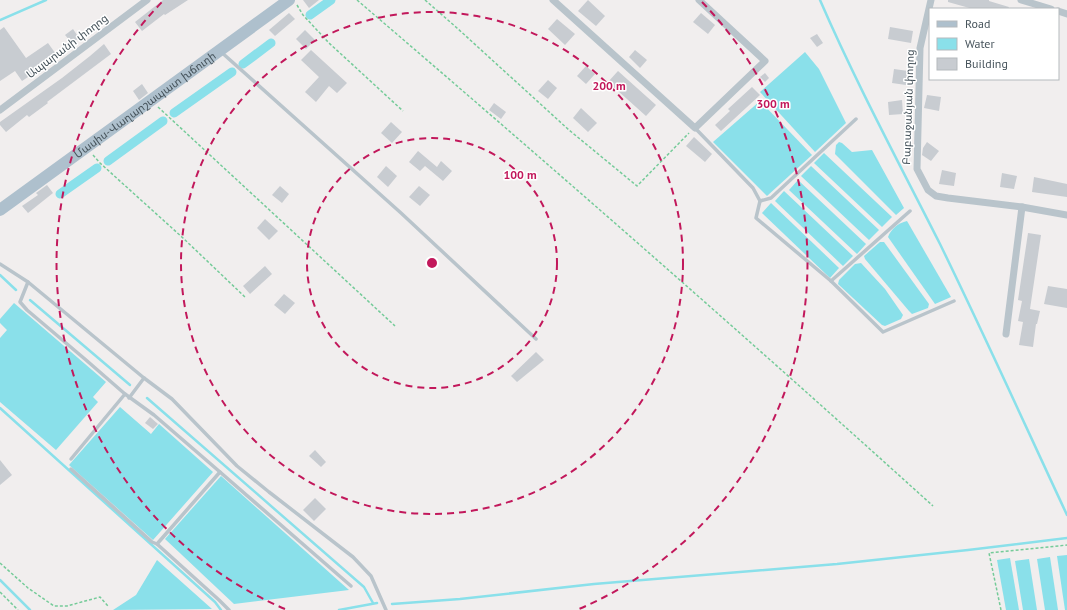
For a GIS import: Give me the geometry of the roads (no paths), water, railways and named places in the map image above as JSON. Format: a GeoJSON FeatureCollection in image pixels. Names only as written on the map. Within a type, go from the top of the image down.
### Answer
{"type":"FeatureCollection","features":[{"type":"Feature","properties":{"kind":"main road","name":"Մասիս-Վաղարշապատ խճուղի"},"geometry":{"type":"LineString","coordinates":[[0,210],[289,0]]}},
{"type":"Feature","properties":{"kind":"street","name":"Ապարանի փողոց"},"geometry":{"type":"LineString","coordinates":[[0,110],[147,0]]}},
{"type":"Feature","properties":{"kind":"street"},"geometry":{"type":"LineString","coordinates":[[553,0],[695,128],[765,62],[699,0]]}},
{"type":"Feature","properties":{"kind":"street"},"geometry":{"type":"LineString","coordinates":[[1021,0],[1047,8]]}},
{"type":"Feature","properties":{"kind":"street","name":"Բաբաջանյան փողոց"},"geometry":{"type":"LineString","coordinates":[[929,9],[920,48],[917,170],[928,190],[936,196],[1022,207],[1067,215]]}},
{"type":"Feature","properties":{"kind":"street"},"geometry":{"type":"LineString","coordinates":[[1006,334],[1022,207]]}},
{"type":"Feature","properties":{"kind":"lane"},"geometry":{"type":"LineString","coordinates":[[219,51],[401,213],[536,339]]}},
{"type":"Feature","properties":{"kind":"lane"},"geometry":{"type":"LineString","coordinates":[[760,201],[771,198],[856,119]]}},
{"type":"Feature","properties":{"kind":"lane"},"geometry":{"type":"LineString","coordinates":[[695,128],[753,188],[760,201],[756,218],[831,281],[883,332],[954,301]]}},
{"type":"Feature","properties":{"kind":"lane"},"geometry":{"type":"LineString","coordinates":[[831,281],[910,211]]}},
{"type":"Feature","properties":{"kind":"lane"},"geometry":{"type":"LineString","coordinates":[[0,264],[28,282],[144,378],[172,399],[237,466],[353,557],[371,576],[386,610]]}},
{"type":"Feature","properties":{"kind":"lane"},"geometry":{"type":"LineString","coordinates":[[28,282],[20,302],[27,310],[129,398],[154,415],[352,586]]}},
{"type":"Feature","properties":{"kind":"lane"},"geometry":{"type":"LineString","coordinates":[[129,398],[144,378]]}},
{"type":"Feature","properties":{"kind":"lane"},"geometry":{"type":"LineString","coordinates":[[71,459],[125,394]]}},
{"type":"Feature","properties":{"kind":"lane"},"geometry":{"type":"LineString","coordinates":[[71,469],[152,542],[157,544],[228,610]]}},
{"type":"Feature","properties":{"kind":"lane"},"geometry":{"type":"LineString","coordinates":[[157,544],[220,472]]}},
{"type":"Feature","properties":{"kind":"water"},"geometry":{"type":"Polygon","coordinates":[[[805,52],[819,69],[846,123],[815,152],[760,92],[805,52]]]}},
{"type":"Feature","properties":{"kind":"water"},"geometry":{"type":"Polygon","coordinates":[[[760,101],[812,155],[767,196],[713,142],[760,101]]]}},
{"type":"Feature","properties":{"kind":"water"},"geometry":{"type":"Polygon","coordinates":[[[839,142],[852,152],[872,150],[904,208],[896,215],[835,154],[836,145],[839,142]]]}},
{"type":"Feature","properties":{"kind":"water"},"geometry":{"type":"Polygon","coordinates":[[[824,153],[892,217],[882,227],[814,163],[824,153]]]}},
{"type":"Feature","properties":{"kind":"water"},"geometry":{"type":"Polygon","coordinates":[[[811,166],[879,230],[869,240],[801,176],[811,166]]]}},
{"type":"Feature","properties":{"kind":"water"},"geometry":{"type":"Polygon","coordinates":[[[798,180],[866,244],[857,254],[789,190],[798,180]]]}},
{"type":"Feature","properties":{"kind":"water"},"geometry":{"type":"Polygon","coordinates":[[[784,191],[853,256],[843,266],[775,201],[784,191]]]}},
{"type":"Feature","properties":{"kind":"water"},"geometry":{"type":"Polygon","coordinates":[[[771,203],[839,268],[830,278],[762,213],[771,203]]]}},
{"type":"Feature","properties":{"kind":"water"},"geometry":{"type":"Polygon","coordinates":[[[907,221],[951,297],[935,304],[888,237],[895,227],[907,221]]]}},
{"type":"Feature","properties":{"kind":"water"},"geometry":{"type":"Polygon","coordinates":[[[880,242],[884,242],[929,304],[928,308],[912,314],[865,259],[864,256],[880,242]]]}},
{"type":"Feature","properties":{"kind":"water"},"geometry":{"type":"Polygon","coordinates":[[[861,263],[885,289],[903,315],[901,319],[885,326],[882,325],[838,284],[839,280],[855,264],[861,263]]]}},
{"type":"Feature","properties":{"kind":"water"},"geometry":{"type":"Polygon","coordinates":[[[14,303],[106,382],[93,397],[98,402],[56,450],[0,402],[0,338],[7,330],[0,323],[0,319],[14,303]]]}},
{"type":"Feature","properties":{"kind":"water"},"geometry":{"type":"Polygon","coordinates":[[[120,407],[151,434],[159,424],[213,472],[153,540],[69,465],[120,407]]]}},
{"type":"Feature","properties":{"kind":"water"},"geometry":{"type":"Polygon","coordinates":[[[221,476],[349,590],[234,604],[165,539],[221,476]]]}},
{"type":"Feature","properties":{"kind":"water"},"geometry":{"type":"Polygon","coordinates":[[[1067,555],[1067,610],[1065,610],[1057,556],[1067,555]]]}},
{"type":"Feature","properties":{"kind":"water"},"geometry":{"type":"Polygon","coordinates":[[[1050,557],[1058,610],[1045,610],[1037,559],[1050,557]]]}},
{"type":"Feature","properties":{"kind":"water"},"geometry":{"type":"Polygon","coordinates":[[[1010,558],[1019,610],[1006,610],[997,560],[1010,558]]]}},
{"type":"Feature","properties":{"kind":"water"},"geometry":{"type":"Polygon","coordinates":[[[1029,559],[1037,610],[1023,610],[1015,561],[1029,559]]]}},
{"type":"Feature","properties":{"kind":"water"},"geometry":{"type":"Polygon","coordinates":[[[157,560],[212,609],[113,610],[136,595],[157,560]]]}},
{"type":"Feature","properties":{"kind":"waterway"},"geometry":{"type":"LineString","coordinates":[[0,20],[46,0]]}},
{"type":"Feature","properties":{"kind":"waterway"},"geometry":{"type":"LineString","coordinates":[[310,15],[331,0]]}},
{"type":"Feature","properties":{"kind":"waterway"},"geometry":{"type":"LineString","coordinates":[[820,0],[863,92],[940,244],[1067,515]]}},
{"type":"Feature","properties":{"kind":"waterway"},"geometry":{"type":"LineString","coordinates":[[243,64],[271,43]]}},
{"type":"Feature","properties":{"kind":"waterway"},"geometry":{"type":"LineString","coordinates":[[174,113],[232,72]]}},
{"type":"Feature","properties":{"kind":"waterway"},"geometry":{"type":"LineString","coordinates":[[108,161],[163,121]]}},
{"type":"Feature","properties":{"kind":"waterway"},"geometry":{"type":"LineString","coordinates":[[60,194],[97,168]]}},
{"type":"Feature","properties":{"kind":"waterway"},"geometry":{"type":"LineString","coordinates":[[0,275],[16,290]]}},
{"type":"Feature","properties":{"kind":"waterway"},"geometry":{"type":"LineString","coordinates":[[30,300],[130,385]]}},
{"type":"Feature","properties":{"kind":"waterway"},"geometry":{"type":"LineString","coordinates":[[147,398],[364,587],[373,603]]}},
{"type":"Feature","properties":{"kind":"waterway"},"geometry":{"type":"LineString","coordinates":[[0,408],[215,602],[221,610]]}},
{"type":"Feature","properties":{"kind":"waterway"},"geometry":{"type":"LineString","coordinates":[[392,604],[460,599],[594,584],[837,564],[1067,538]]}},
{"type":"Feature","properties":{"kind":"waterway"},"geometry":{"type":"LineString","coordinates":[[0,580],[30,610]]}},
{"type":"Feature","properties":{"kind":"waterway"},"geometry":{"type":"LineString","coordinates":[[339,610],[377,603]]}}]}
